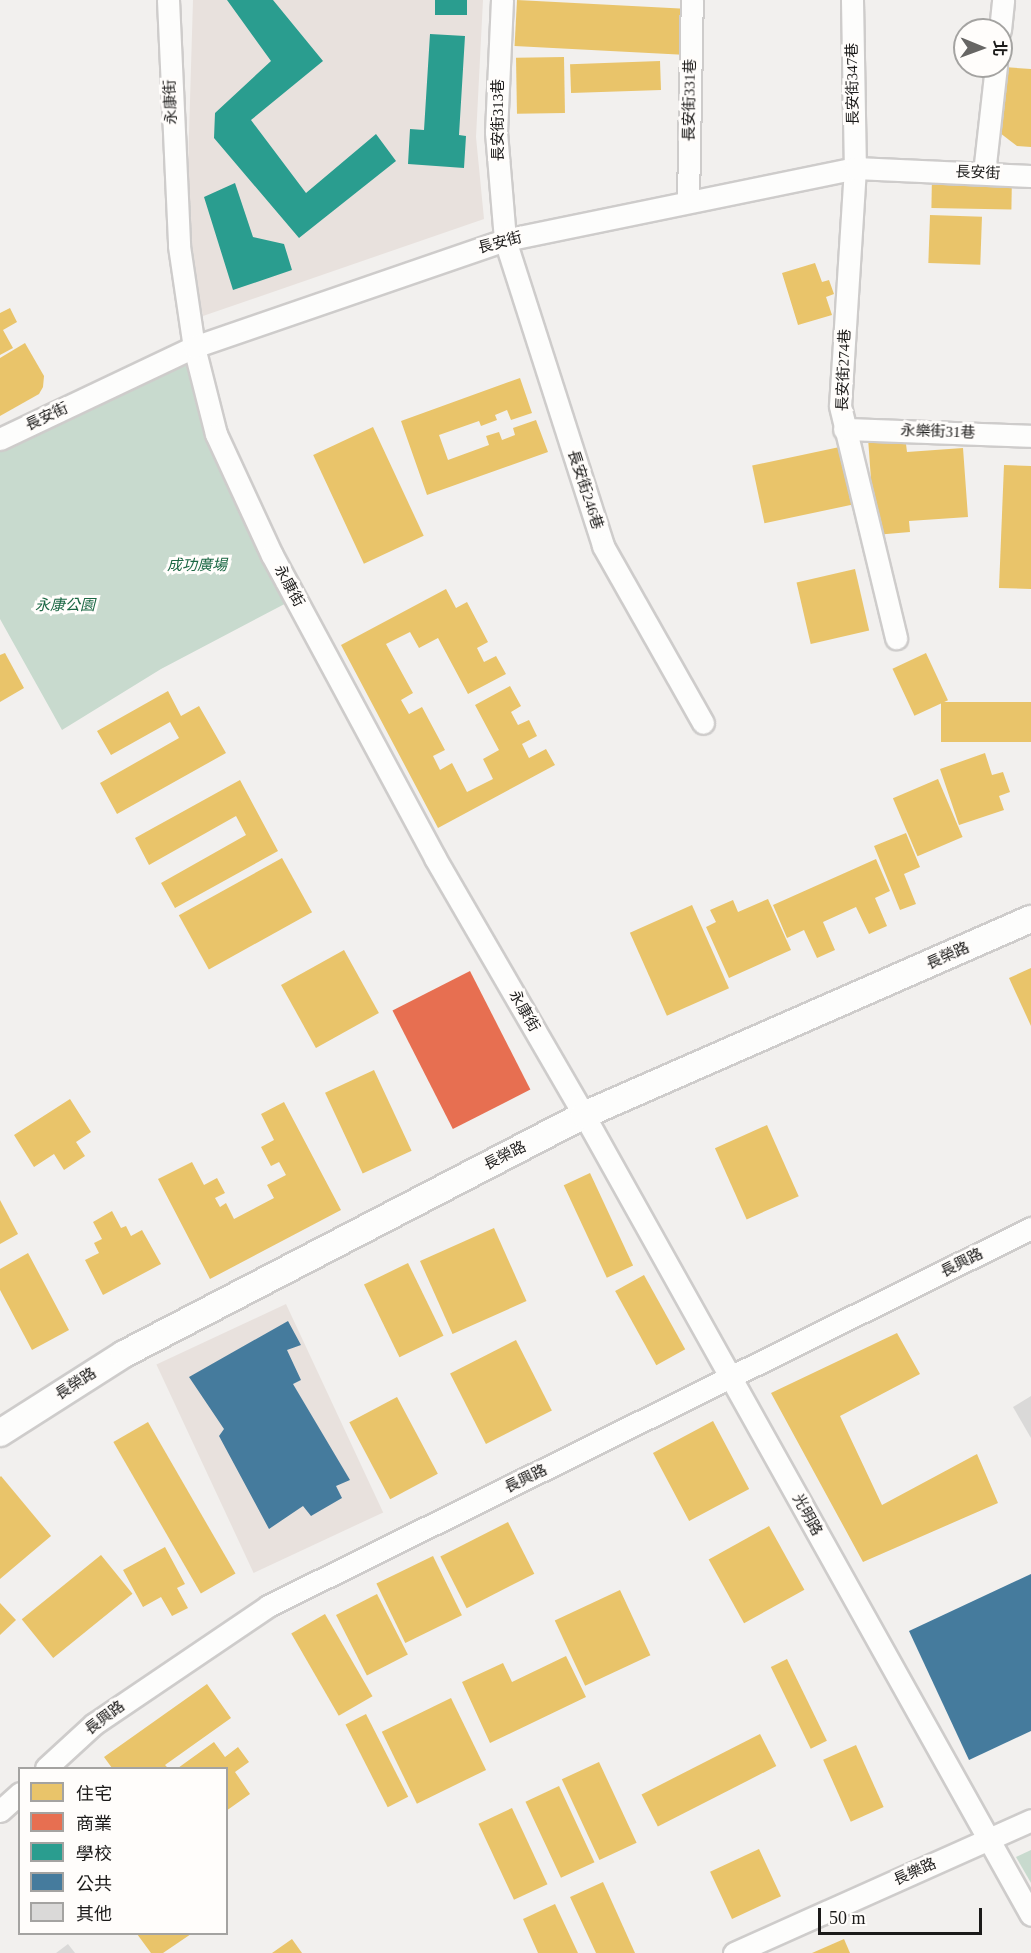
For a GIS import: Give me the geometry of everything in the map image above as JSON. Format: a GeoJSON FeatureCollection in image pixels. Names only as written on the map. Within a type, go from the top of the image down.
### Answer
{"type":"FeatureCollection","features":[{"type":"Feature","properties":{"kind":"street","name":"永康街"},"geometry":{"type":"LineString","coordinates":[[168,0],[179,246],[194,347],[216,434],[272,555],[435,858],[584,1115]]}},
{"type":"Feature","properties":{"kind":"street","name":"長安街313巷"},"geometry":{"type":"LineString","coordinates":[[502,0],[496,132],[505,240]]}},
{"type":"Feature","properties":{"kind":"street","name":"長安街331巷"},"geometry":{"type":"LineString","coordinates":[[688,200],[692,0]]}},
{"type":"Feature","properties":{"kind":"street","name":"長安街347巷"},"geometry":{"type":"LineString","coordinates":[[852,0],[855,168]]}},
{"type":"Feature","properties":{"kind":"street"},"geometry":{"type":"LineString","coordinates":[[1001,18],[1003,0]]}},
{"type":"Feature","properties":{"kind":"street"},"geometry":{"type":"LineString","coordinates":[[984,173],[995,78]]}},
{"type":"Feature","properties":{"kind":"street","name":"長安街"},"geometry":{"type":"LineString","coordinates":[[0,439],[194,347],[505,240],[688,200],[855,168],[1031,176]]}},
{"type":"Feature","properties":{"kind":"street","name":"長安街274巷"},"geometry":{"type":"LineString","coordinates":[[855,168],[840,406],[896,638]]}},
{"type":"Feature","properties":{"kind":"street","name":"長安街246巷"},"geometry":{"type":"LineString","coordinates":[[505,240],[603,546],[703,723]]}},
{"type":"Feature","properties":{"kind":"street","name":"永樂街31巷"},"geometry":{"type":"LineString","coordinates":[[844,429],[1031,436]]}},
{"type":"Feature","properties":{"kind":"street","name":"長榮路"},"geometry":{"type":"LineString","coordinates":[[0,1433],[124,1354],[584,1115],[1031,919]]}},
{"type":"Feature","properties":{"kind":"street","name":"光明路"},"geometry":{"type":"LineString","coordinates":[[584,1115],[1031,1915]]}},
{"type":"Feature","properties":{"kind":"street","name":"長興路"},"geometry":{"type":"LineString","coordinates":[[47,1767],[94,1724],[268,1606],[1031,1228]]}},
{"type":"Feature","properties":{"kind":"street"},"geometry":{"type":"LineString","coordinates":[[0,1811],[18,1795]]}},
{"type":"Feature","properties":{"kind":"street","name":"長樂路"},"geometry":{"type":"LineString","coordinates":[[734,1953],[1031,1820]]}},
{"type":"Feature","properties":{"kind":"shaded area"},"geometry":{"type":"Polygon","coordinates":[[[193,0],[483,0],[476,137],[484,219],[203,316],[186,235],[193,0]]]}},
{"type":"Feature","properties":{"kind":"shaded area"},"geometry":{"type":"Polygon","coordinates":[[[286,1304],[383,1512],[254,1573],[156,1364],[286,1304]]]}},
{"type":"Feature","properties":{"kind":"green space"},"geometry":{"type":"Polygon","coordinates":[[[194,347],[222,446],[296,598],[161,669],[62,730],[0,619],[0,444],[194,347]]]}},
{"type":"Feature","properties":{"kind":"green space"},"geometry":{"type":"Polygon","coordinates":[[[1031,1850],[1031,1883],[1016,1857],[1031,1850]]]}},
{"type":"Feature","properties":{"kind":"building: 住宅"},"geometry":{"type":"Polygon","coordinates":[[[517,0],[685,9],[682,55],[515,46],[517,0]]]}},
{"type":"Feature","properties":{"kind":"building: 住宅"},"geometry":{"type":"Polygon","coordinates":[[[564,57],[565,113],[517,114],[516,58],[564,57]]]}},
{"type":"Feature","properties":{"kind":"building: 住宅"},"geometry":{"type":"Polygon","coordinates":[[[660,61],[661,90],[571,93],[570,64],[660,61]]]}},
{"type":"Feature","properties":{"kind":"building: 住宅"},"geometry":{"type":"Polygon","coordinates":[[[1013,68],[1031,69],[1031,147],[1017,146],[1000,133],[1003,78],[1013,78],[1013,68]]]}},
{"type":"Feature","properties":{"kind":"building: 住宅"},"geometry":{"type":"Polygon","coordinates":[[[932,174],[1012,175],[1011,209],[931,208],[932,174]]]}},
{"type":"Feature","properties":{"kind":"building: 住宅"},"geometry":{"type":"Polygon","coordinates":[[[930,215],[982,217],[980,265],[928,263],[930,215]]]}},
{"type":"Feature","properties":{"kind":"building: 住宅"},"geometry":{"type":"Polygon","coordinates":[[[815,263],[822,282],[829,280],[834,294],[826,297],[832,315],[798,325],[782,273],[815,263]]]}},
{"type":"Feature","properties":{"kind":"building: 住宅"},"geometry":{"type":"Polygon","coordinates":[[[10,308],[17,322],[3,330],[13,348],[0,355],[0,313],[10,308]]]}},
{"type":"Feature","properties":{"kind":"building: 住宅"},"geometry":{"type":"Polygon","coordinates":[[[25,343],[44,376],[43,387],[39,394],[0,416],[0,358],[25,343]]]}},
{"type":"Feature","properties":{"kind":"building: 住宅"},"geometry":{"type":"Polygon","coordinates":[[[520,378],[532,413],[511,420],[507,410],[495,415],[497,420],[481,426],[479,421],[439,435],[448,460],[489,445],[486,436],[499,432],[502,440],[515,435],[513,428],[536,420],[548,452],[427,495],[401,421],[520,378]]]}},
{"type":"Feature","properties":{"kind":"building: 住宅"},"geometry":{"type":"Polygon","coordinates":[[[373,427],[424,536],[364,564],[313,455],[373,427]]]}},
{"type":"Feature","properties":{"kind":"building: 住宅"},"geometry":{"type":"Polygon","coordinates":[[[905,436],[907,452],[963,448],[968,517],[909,521],[910,532],[875,535],[868,438],[905,436]]]}},
{"type":"Feature","properties":{"kind":"building: 住宅"},"geometry":{"type":"Polygon","coordinates":[[[849,445],[861,503],[764,523],[752,466],[849,445]]]}},
{"type":"Feature","properties":{"kind":"building: 住宅"},"geometry":{"type":"Polygon","coordinates":[[[1004,465],[1031,466],[1031,589],[999,588],[1004,465]]]}},
{"type":"Feature","properties":{"kind":"building: 住宅"},"geometry":{"type":"Polygon","coordinates":[[[855,569],[869,630],[811,644],[797,582],[855,569]]]}},
{"type":"Feature","properties":{"kind":"building: 住宅"},"geometry":{"type":"Polygon","coordinates":[[[446,589],[456,608],[467,602],[488,642],[477,648],[484,662],[496,656],[506,674],[468,694],[438,638],[419,648],[410,632],[386,644],[413,693],[401,700],[409,714],[422,707],[445,750],[433,756],[440,770],[452,763],[467,792],[493,779],[483,759],[499,750],[475,705],[510,686],[521,706],[511,712],[518,725],[529,720],[537,736],[522,744],[529,758],[546,749],[555,765],[438,828],[341,645],[446,589]]]}},
{"type":"Feature","properties":{"kind":"building: 住宅"},"geometry":{"type":"Polygon","coordinates":[[[5,653],[24,688],[0,702],[0,655],[5,653]]]}},
{"type":"Feature","properties":{"kind":"building: 住宅"},"geometry":{"type":"Polygon","coordinates":[[[926,653],[948,700],[914,716],[892,669],[926,653]]]}},
{"type":"Feature","properties":{"kind":"building: 住宅"},"geometry":{"type":"Polygon","coordinates":[[[168,691],[181,716],[199,706],[226,753],[117,814],[100,783],[179,738],[170,722],[111,755],[97,731],[168,691]]]}},
{"type":"Feature","properties":{"kind":"building: 住宅"},"geometry":{"type":"Polygon","coordinates":[[[941,702],[1031,702],[1031,742],[941,742],[941,702]]]}},
{"type":"Feature","properties":{"kind":"building: 住宅"},"geometry":{"type":"Polygon","coordinates":[[[985,753],[992,775],[1003,772],[1010,792],[999,796],[1004,810],[959,825],[940,769],[985,753]]]}},
{"type":"Feature","properties":{"kind":"building: 住宅"},"geometry":{"type":"Polygon","coordinates":[[[938,779],[963,837],[918,856],[893,798],[938,779]]]}},
{"type":"Feature","properties":{"kind":"building: 住宅"},"geometry":{"type":"Polygon","coordinates":[[[240,780],[278,851],[175,908],[161,883],[246,835],[236,816],[149,865],[135,838],[240,780]]]}},
{"type":"Feature","properties":{"kind":"building: 住宅"},"geometry":{"type":"Polygon","coordinates":[[[906,833],[920,867],[904,874],[916,904],[900,910],[874,846],[906,833]]]}},
{"type":"Feature","properties":{"kind":"building: 住宅"},"geometry":{"type":"Polygon","coordinates":[[[282,858],[312,912],[209,969],[179,915],[282,858]]]}},
{"type":"Feature","properties":{"kind":"building: 住宅"},"geometry":{"type":"Polygon","coordinates":[[[876,859],[890,891],[875,898],[887,926],[869,934],[856,907],[823,922],[835,950],[817,958],[804,930],[787,938],[773,905],[876,859]]]}},
{"type":"Feature","properties":{"kind":"building: 住宅"},"geometry":{"type":"Polygon","coordinates":[[[768,899],[791,950],[729,978],[706,927],[716,922],[710,910],[733,900],[738,912],[768,899]]]}},
{"type":"Feature","properties":{"kind":"building: 住宅"},"geometry":{"type":"Polygon","coordinates":[[[692,905],[729,988],[667,1016],[630,933],[692,905]]]}},
{"type":"Feature","properties":{"kind":"building: 住宅"},"geometry":{"type":"Polygon","coordinates":[[[344,950],[379,1013],[316,1048],[281,985],[344,950]]]}},
{"type":"Feature","properties":{"kind":"building: 住宅"},"geometry":{"type":"Polygon","coordinates":[[[1031,968],[1031,1026],[1009,978],[1031,968]]]}},
{"type":"Feature","properties":{"kind":"building: 住宅"},"geometry":{"type":"Polygon","coordinates":[[[374,1070],[412,1151],[363,1173],[325,1093],[374,1070]]]}},
{"type":"Feature","properties":{"kind":"building: 住宅"},"geometry":{"type":"Polygon","coordinates":[[[70,1099],[91,1132],[76,1142],[85,1156],[64,1170],[54,1154],[34,1167],[14,1135],[70,1099]]]}},
{"type":"Feature","properties":{"kind":"building: 住宅"},"geometry":{"type":"Polygon","coordinates":[[[284,1102],[341,1210],[210,1279],[158,1179],[192,1162],[204,1185],[217,1178],[225,1193],[215,1198],[220,1207],[226,1203],[234,1219],[274,1198],[267,1185],[286,1175],[279,1162],[271,1166],[261,1147],[274,1140],[261,1114],[284,1102]]]}},
{"type":"Feature","properties":{"kind":"building: 住宅"},"geometry":{"type":"Polygon","coordinates":[[[767,1125],[799,1196],[747,1219],[715,1148],[767,1125]]]}},
{"type":"Feature","properties":{"kind":"building: 住宅"},"geometry":{"type":"Polygon","coordinates":[[[590,1173],[633,1265],[607,1278],[564,1185],[590,1173]]]}},
{"type":"Feature","properties":{"kind":"building: 住宅"},"geometry":{"type":"Polygon","coordinates":[[[0,1200],[18,1234],[0,1244],[0,1200]]]}},
{"type":"Feature","properties":{"kind":"building: 住宅"},"geometry":{"type":"Polygon","coordinates":[[[112,1211],[121,1228],[126,1226],[131,1236],[142,1230],[161,1264],[103,1295],[85,1260],[99,1253],[94,1243],[102,1239],[93,1222],[112,1211]]]}},
{"type":"Feature","properties":{"kind":"building: 住宅"},"geometry":{"type":"Polygon","coordinates":[[[494,1228],[527,1301],[453,1334],[420,1261],[494,1228]]]}},
{"type":"Feature","properties":{"kind":"building: 住宅"},"geometry":{"type":"Polygon","coordinates":[[[28,1253],[69,1330],[32,1350],[0,1290],[0,1269],[28,1253]]]}},
{"type":"Feature","properties":{"kind":"building: 住宅"},"geometry":{"type":"Polygon","coordinates":[[[408,1263],[444,1336],[399,1357],[364,1284],[408,1263]]]}},
{"type":"Feature","properties":{"kind":"building: 住宅"},"geometry":{"type":"Polygon","coordinates":[[[644,1275],[685,1349],[656,1365],[615,1291],[644,1275]]]}},
{"type":"Feature","properties":{"kind":"building: 住宅"},"geometry":{"type":"Polygon","coordinates":[[[897,1333],[920,1374],[840,1416],[882,1505],[977,1454],[998,1503],[863,1562],[771,1393],[897,1333]]]}},
{"type":"Feature","properties":{"kind":"building: 住宅"},"geometry":{"type":"Polygon","coordinates":[[[516,1340],[552,1410],[486,1444],[450,1374],[516,1340]]]}},
{"type":"Feature","properties":{"kind":"building: 住宅"},"geometry":{"type":"Polygon","coordinates":[[[397,1397],[438,1474],[390,1499],[349,1422],[397,1397]]]}},
{"type":"Feature","properties":{"kind":"building: 住宅"},"geometry":{"type":"Polygon","coordinates":[[[713,1421],[749,1489],[689,1521],[653,1453],[713,1421]]]}},
{"type":"Feature","properties":{"kind":"building: 住宅"},"geometry":{"type":"Polygon","coordinates":[[[148,1422],[236,1574],[201,1594],[113,1442],[148,1422]]]}},
{"type":"Feature","properties":{"kind":"building: 住宅"},"geometry":{"type":"Polygon","coordinates":[[[0,1477],[51,1536],[0,1579],[0,1477]]]}},
{"type":"Feature","properties":{"kind":"building: 住宅"},"geometry":{"type":"Polygon","coordinates":[[[508,1522],[534,1574],[467,1608],[440,1557],[508,1522]]]}},
{"type":"Feature","properties":{"kind":"building: 住宅"},"geometry":{"type":"Polygon","coordinates":[[[769,1526],[804,1590],[744,1623],[709,1559],[769,1526]]]}},
{"type":"Feature","properties":{"kind":"building: 住宅"},"geometry":{"type":"Polygon","coordinates":[[[165,1547],[185,1584],[177,1588],[188,1608],[172,1616],[161,1597],[143,1607],[123,1570],[165,1547]]]}},
{"type":"Feature","properties":{"kind":"building: 住宅"},"geometry":{"type":"Polygon","coordinates":[[[101,1555],[132,1594],[53,1658],[22,1619],[101,1555]]]}},
{"type":"Feature","properties":{"kind":"building: 住宅"},"geometry":{"type":"Polygon","coordinates":[[[433,1556],[462,1615],[405,1643],[376,1584],[433,1556]]]}},
{"type":"Feature","properties":{"kind":"building: 住宅"},"geometry":{"type":"Polygon","coordinates":[[[620,1590],[650,1655],[585,1686],[555,1620],[620,1590]]]}},
{"type":"Feature","properties":{"kind":"building: 住宅"},"geometry":{"type":"Polygon","coordinates":[[[377,1594],[408,1655],[367,1675],[336,1615],[377,1594]]]}},
{"type":"Feature","properties":{"kind":"building: 住宅"},"geometry":{"type":"Polygon","coordinates":[[[0,1603],[16,1620],[0,1635],[0,1603]]]}},
{"type":"Feature","properties":{"kind":"building: 住宅"},"geometry":{"type":"Polygon","coordinates":[[[325,1614],[372,1696],[339,1716],[291,1634],[325,1614]]]}},
{"type":"Feature","properties":{"kind":"building: 住宅"},"geometry":{"type":"Polygon","coordinates":[[[566,1656],[586,1697],[490,1743],[462,1682],[503,1663],[512,1682],[566,1656]]]}},
{"type":"Feature","properties":{"kind":"building: 住宅"},"geometry":{"type":"Polygon","coordinates":[[[787,1659],[827,1741],[811,1749],[771,1667],[787,1659]]]}},
{"type":"Feature","properties":{"kind":"building: 住宅"},"geometry":{"type":"Polygon","coordinates":[[[207,1684],[231,1718],[165,1765],[167,1767],[111,1767],[104,1757],[207,1684]]]}},
{"type":"Feature","properties":{"kind":"building: 住宅"},"geometry":{"type":"Polygon","coordinates":[[[451,1698],[486,1770],[417,1804],[382,1732],[451,1698]]]}},
{"type":"Feature","properties":{"kind":"building: 住宅"},"geometry":{"type":"Polygon","coordinates":[[[366,1714],[408,1797],[388,1807],[346,1724],[366,1714]]]}},
{"type":"Feature","properties":{"kind":"building: 住宅"},"geometry":{"type":"Polygon","coordinates":[[[760,1734],[776,1766],[658,1826],[641,1794],[760,1734]]]}},
{"type":"Feature","properties":{"kind":"building: 住宅"},"geometry":{"type":"Polygon","coordinates":[[[214,1742],[225,1757],[238,1747],[249,1762],[235,1772],[250,1794],[228,1810],[228,1767],[179,1767],[214,1742]]]}},
{"type":"Feature","properties":{"kind":"building: 住宅"},"geometry":{"type":"Polygon","coordinates":[[[856,1745],[884,1807],[851,1822],[823,1760],[856,1745]]]}},
{"type":"Feature","properties":{"kind":"building: 住宅"},"geometry":{"type":"Polygon","coordinates":[[[599,1762],[637,1843],[599,1860],[562,1779],[599,1762]]]}},
{"type":"Feature","properties":{"kind":"building: 住宅"},"geometry":{"type":"Polygon","coordinates":[[[559,1786],[594,1862],[561,1878],[525,1802],[559,1786]]]}},
{"type":"Feature","properties":{"kind":"building: 住宅"},"geometry":{"type":"Polygon","coordinates":[[[512,1808],[547,1884],[514,1900],[478,1824],[512,1808]]]}},
{"type":"Feature","properties":{"kind":"building: 住宅"},"geometry":{"type":"Polygon","coordinates":[[[759,1849],[781,1896],[732,1919],[710,1872],[759,1849]]]}},
{"type":"Feature","properties":{"kind":"building: 住宅"},"geometry":{"type":"Polygon","coordinates":[[[603,1882],[635,1953],[596,1953],[570,1897],[603,1882]]]}},
{"type":"Feature","properties":{"kind":"building: 住宅"},"geometry":{"type":"Polygon","coordinates":[[[555,1904],[578,1953],[538,1953],[523,1919],[555,1904]]]}},
{"type":"Feature","properties":{"kind":"building: 住宅"},"geometry":{"type":"Polygon","coordinates":[[[138,1935],[190,1935],[163,1953],[151,1953],[138,1935]]]}},
{"type":"Feature","properties":{"kind":"building: 住宅"},"geometry":{"type":"Polygon","coordinates":[[[292,1939],[302,1953],[272,1953],[292,1939]]]}},
{"type":"Feature","properties":{"kind":"building: 住宅"},"geometry":{"type":"Polygon","coordinates":[[[844,1939],[850,1953],[812,1953],[844,1939]]]}},
{"type":"Feature","properties":{"kind":"building: 商業"},"geometry":{"type":"Polygon","coordinates":[[[470,971],[530,1090],[453,1129],[392,1010],[470,971]]]}},
{"type":"Feature","properties":{"kind":"building: 學校"},"geometry":{"type":"Polygon","coordinates":[[[227,0],[273,0],[323,61],[251,120],[306,193],[376,134],[396,161],[299,238],[214,138],[215,113],[271,61],[227,0]]]}},
{"type":"Feature","properties":{"kind":"building: 學校"},"geometry":{"type":"Polygon","coordinates":[[[435,0],[467,0],[467,15],[435,15],[435,0]]]}},
{"type":"Feature","properties":{"kind":"building: 學校"},"geometry":{"type":"Polygon","coordinates":[[[430,34],[465,36],[459,135],[466,136],[464,168],[408,164],[410,129],[424,130],[430,34]]]}},
{"type":"Feature","properties":{"kind":"building: 學校"},"geometry":{"type":"Polygon","coordinates":[[[235,183],[253,237],[284,244],[292,270],[233,290],[204,197],[235,183]]]}},
{"type":"Feature","properties":{"kind":"building: 公共"},"geometry":{"type":"Polygon","coordinates":[[[288,1321],[301,1345],[287,1350],[301,1380],[293,1384],[350,1480],[336,1486],[342,1498],[311,1516],[303,1506],[269,1529],[219,1436],[224,1429],[189,1377],[288,1321]]]}},
{"type":"Feature","properties":{"kind":"building: 公共"},"geometry":{"type":"Polygon","coordinates":[[[1031,1574],[1031,1731],[969,1760],[909,1631],[1031,1574]]]}},
{"type":"Feature","properties":{"kind":"building: 其他"},"geometry":{"type":"Polygon","coordinates":[[[1031,1396],[1031,1438],[1013,1407],[1031,1396]]]}},
{"type":"Feature","properties":{"kind":"building: 其他"},"geometry":{"type":"Polygon","coordinates":[[[68,1944],[75,1953],[56,1953],[68,1944]]]}},
{"type":"Feature","properties":{"kind":"park label","name":"成功廣場"},"geometry":{"type":"Point","coordinates":[197,566]}},
{"type":"Feature","properties":{"kind":"park label","name":"永康公園"},"geometry":{"type":"Point","coordinates":[65,606]}}]}
